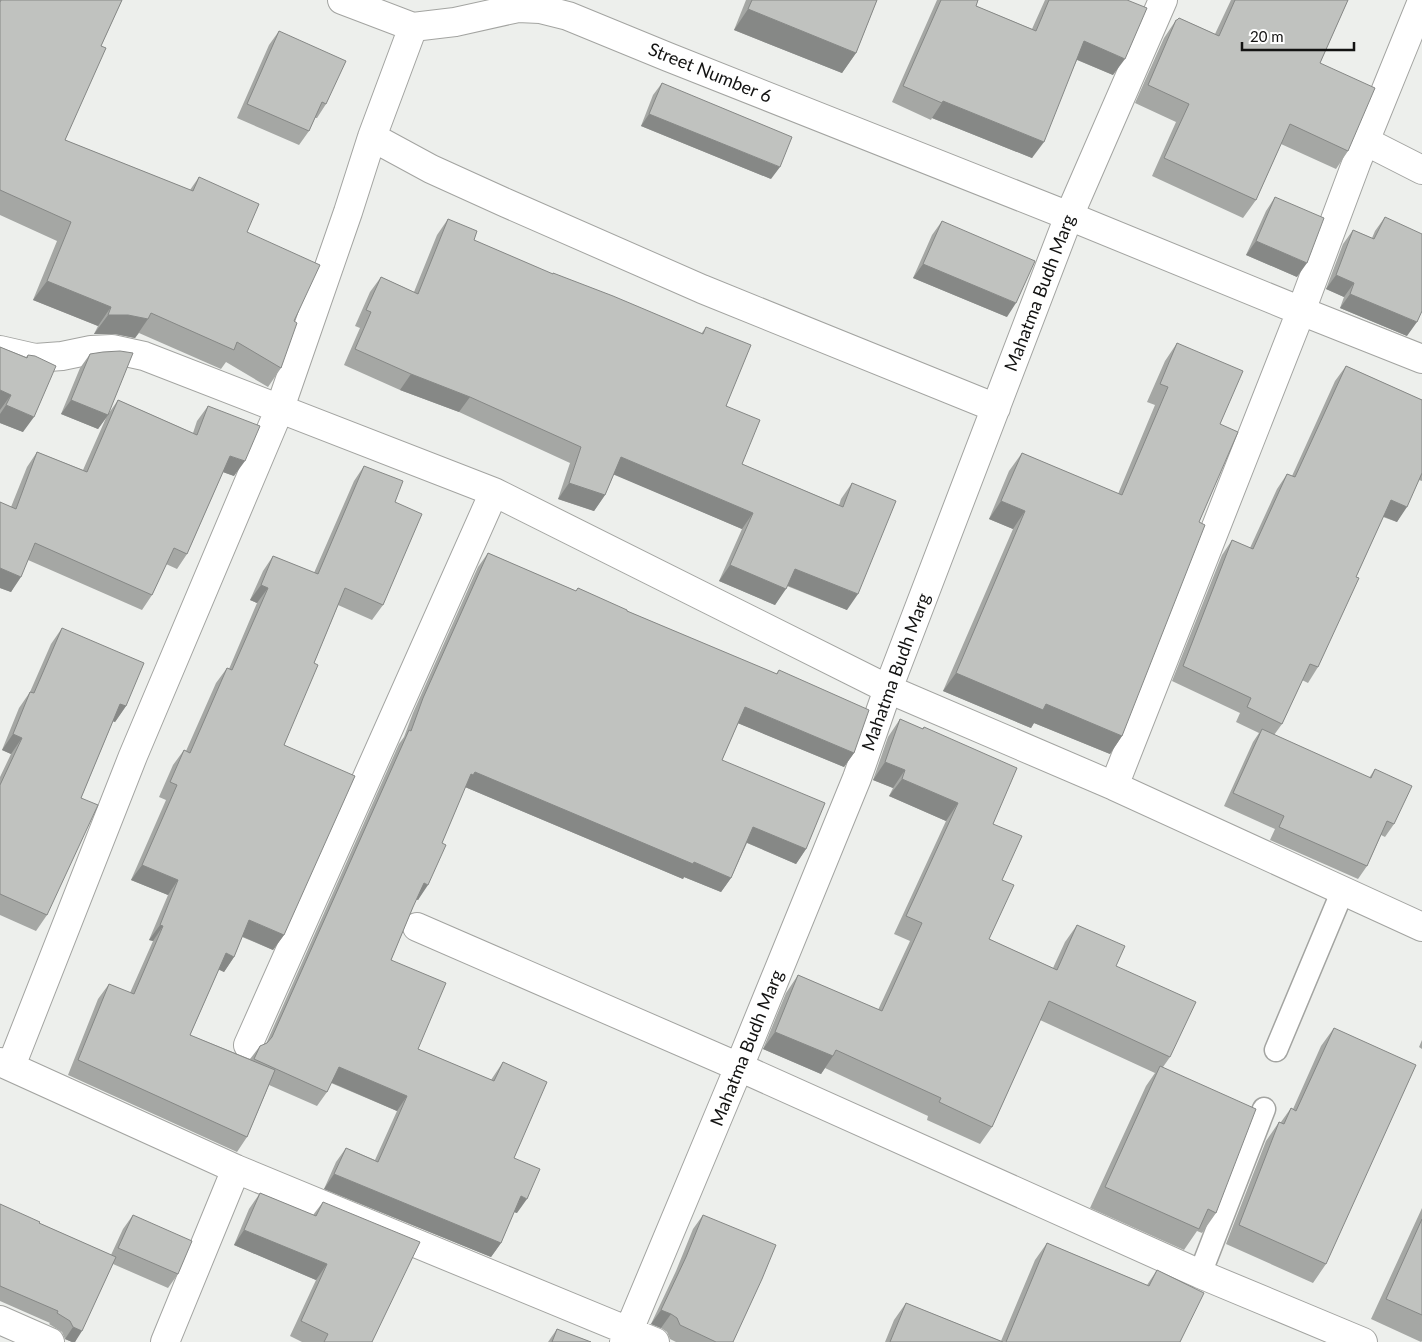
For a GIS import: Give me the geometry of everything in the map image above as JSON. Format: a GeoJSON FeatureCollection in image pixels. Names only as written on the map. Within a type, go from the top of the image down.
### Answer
{"type":"FeatureCollection","features":[{"type":"Feature","properties":{"kind":"street","name":"Street Number 6"},"geometry":{"type":"LineString","coordinates":[[342,0],[413,27],[455,22],[518,8],[540,9],[568,16],[1422,359]]}},
{"type":"Feature","properties":{"kind":"street","name":"Mahatma Budh Marg"},"geometry":{"type":"LineString","coordinates":[[627,1337],[857,778],[888,690],[1069,216],[1163,0]]}},
{"type":"Feature","properties":{"kind":"street"},"geometry":{"type":"LineString","coordinates":[[1114,786],[1301,311],[1365,141],[1422,1]]}},
{"type":"Feature","properties":{"kind":"street"},"geometry":{"type":"LineString","coordinates":[[413,27],[372,137],[280,408],[133,756],[6,1064],[236,1170],[627,1337],[655,1342]]}},
{"type":"Feature","properties":{"kind":"street"},"geometry":{"type":"LineString","coordinates":[[372,137],[431,168],[506,203],[702,289],[996,408]]}},
{"type":"Feature","properties":{"kind":"street"},"geometry":{"type":"LineString","coordinates":[[1365,141],[1422,170]]}},
{"type":"Feature","properties":{"kind":"street"},"geometry":{"type":"LineString","coordinates":[[0,350],[35,358],[112,349],[144,356],[494,492],[888,690],[1114,786],[1422,927]]}},
{"type":"Feature","properties":{"kind":"street"},"geometry":{"type":"LineString","coordinates":[[248,1045],[494,492]]}},
{"type":"Feature","properties":{"kind":"street"},"geometry":{"type":"LineString","coordinates":[[417,927],[739,1067],[1200,1274],[1363,1342]]}},
{"type":"Feature","properties":{"kind":"street"},"geometry":{"type":"LineString","coordinates":[[165,1342],[236,1170]]}},
{"type":"Feature","properties":{"kind":"street"},"geometry":{"type":"LineString","coordinates":[[0,1320],[50,1342]]}},
{"type":"Feature","properties":{"kind":"lane"},"geometry":{"type":"LineString","coordinates":[[1276,1050],[1343,890]]}},
{"type":"Feature","properties":{"kind":"lane"},"geometry":{"type":"LineString","coordinates":[[1200,1274],[1264,1109]]}},
{"type":"Feature","properties":{"kind":"building"},"geometry":{"type":"Polygon","coordinates":[[[1,0],[122,0],[101,46],[106,48],[65,140],[193,191],[199,177],[259,204],[247,232],[320,265],[294,321],[297,323],[281,368],[237,342],[234,350],[151,313],[148,319],[128,315],[108,315],[111,307],[47,281],[71,222],[0,190],[1,0]]]}},
{"type":"Feature","properties":{"kind":"building"},"geometry":{"type":"Polygon","coordinates":[[[752,0],[877,0],[856,53],[748,9],[752,0]]]}},
{"type":"Feature","properties":{"kind":"building"},"geometry":{"type":"Polygon","coordinates":[[[941,0],[978,0],[976,6],[1036,31],[1049,0],[1127,0],[1147,8],[1125,59],[1084,41],[1044,142],[903,86],[941,0]]]}},
{"type":"Feature","properties":{"kind":"building"},"geometry":{"type":"Polygon","coordinates":[[[1235,0],[1348,0],[1320,63],[1375,88],[1348,151],[1290,124],[1256,200],[1164,158],[1189,104],[1148,85],[1176,20],[1179,18],[1219,36],[1235,0]]]}},
{"type":"Feature","properties":{"kind":"building"},"geometry":{"type":"Polygon","coordinates":[[[279,31],[346,61],[326,104],[322,102],[309,131],[247,104],[279,31]]]}},
{"type":"Feature","properties":{"kind":"building"},"geometry":{"type":"Polygon","coordinates":[[[662,83],[792,137],[780,167],[649,114],[662,83]]]}},
{"type":"Feature","properties":{"kind":"building"},"geometry":{"type":"Polygon","coordinates":[[[1275,197],[1324,218],[1307,263],[1256,241],[1275,197]]]}},
{"type":"Feature","properties":{"kind":"building"},"geometry":{"type":"Polygon","coordinates":[[[1385,217],[1422,234],[1422,311],[1417,322],[1350,294],[1354,283],[1336,275],[1353,230],[1374,239],[1385,217]]]}},
{"type":"Feature","properties":{"kind":"building"},"geometry":{"type":"Polygon","coordinates":[[[448,219],[477,231],[474,240],[553,274],[613,296],[703,334],[706,327],[751,345],[726,406],[760,420],[742,464],[843,507],[852,483],[896,501],[858,594],[795,569],[786,589],[730,565],[753,513],[621,457],[605,495],[569,483],[581,447],[470,397],[411,374],[355,349],[371,312],[366,310],[381,277],[418,294],[448,219]]]}},
{"type":"Feature","properties":{"kind":"building"},"geometry":{"type":"Polygon","coordinates":[[[942,221],[1035,261],[1016,303],[923,264],[942,221]]]}},
{"type":"Feature","properties":{"kind":"building"},"geometry":{"type":"Polygon","coordinates":[[[1177,343],[1243,371],[1220,424],[1238,432],[1199,522],[1205,525],[1122,736],[1046,704],[1043,710],[956,673],[1025,511],[1001,501],[1022,453],[1122,495],[1168,387],[1160,384],[1177,343]]]}},
{"type":"Feature","properties":{"kind":"building"},"geometry":{"type":"Polygon","coordinates":[[[0,347],[27,358],[28,355],[35,356],[56,366],[34,417],[6,405],[11,395],[0,390],[0,347]]]}},
{"type":"Feature","properties":{"kind":"building"},"geometry":{"type":"Polygon","coordinates":[[[120,351],[133,353],[108,415],[71,400],[90,354],[120,351]]]}},
{"type":"Feature","properties":{"kind":"building"},"geometry":{"type":"Polygon","coordinates":[[[1346,366],[1422,400],[1422,473],[1407,507],[1391,500],[1356,577],[1359,578],[1318,667],[1310,664],[1282,724],[1247,707],[1251,698],[1183,666],[1232,540],[1253,549],[1287,474],[1295,477],[1346,366]]]}},
{"type":"Feature","properties":{"kind":"building"},"geometry":{"type":"Polygon","coordinates":[[[118,400],[197,435],[208,406],[260,426],[245,461],[230,456],[187,554],[174,548],[152,595],[35,543],[21,577],[0,568],[0,502],[16,509],[37,452],[87,472],[118,400]]]}},
{"type":"Feature","properties":{"kind":"building"},"geometry":{"type":"Polygon","coordinates":[[[364,466],[403,481],[395,502],[422,514],[383,605],[345,588],[314,663],[318,665],[284,745],[355,776],[284,935],[249,920],[234,957],[226,953],[190,1035],[275,1070],[247,1137],[78,1060],[109,984],[134,994],[163,926],[160,925],[178,880],[142,865],[177,785],[170,782],[184,750],[190,753],[227,668],[232,670],[268,588],[261,585],[273,556],[318,574],[364,466]]]}},
{"type":"Feature","properties":{"kind":"building"},"geometry":{"type":"Polygon","coordinates":[[[488,553],[576,591],[578,588],[627,611],[777,674],[779,670],[869,710],[854,753],[745,707],[722,760],[825,803],[806,849],[753,827],[731,878],[694,862],[693,864],[475,772],[473,775],[471,774],[442,843],[446,845],[428,885],[424,883],[391,960],[446,983],[418,1049],[494,1081],[503,1062],[547,1082],[514,1158],[540,1169],[527,1199],[521,1196],[501,1243],[334,1174],[346,1148],[378,1162],[407,1096],[339,1067],[327,1092],[254,1059],[260,1046],[267,1043],[272,1037],[409,730],[411,731],[423,698],[488,553]]]}},
{"type":"Feature","properties":{"kind":"building"},"geometry":{"type":"Polygon","coordinates":[[[62,628],[144,663],[126,706],[120,704],[81,798],[98,805],[47,915],[0,894],[0,785],[22,738],[13,734],[30,692],[34,693],[62,628]]]}},
{"type":"Feature","properties":{"kind":"building"},"geometry":{"type":"Polygon","coordinates":[[[900,719],[923,729],[924,727],[1017,768],[993,824],[1022,836],[1002,880],[1014,885],[989,939],[1057,970],[1077,925],[1125,946],[1116,966],[1196,1002],[1170,1057],[1049,1001],[992,1127],[939,1102],[941,1098],[836,1050],[833,1056],[775,1032],[798,975],[882,1011],[922,923],[906,916],[958,803],[902,779],[905,770],[885,762],[900,719]]]}},
{"type":"Feature","properties":{"kind":"building"},"geometry":{"type":"Polygon","coordinates":[[[1262,729],[1371,778],[1375,769],[1412,786],[1394,824],[1387,821],[1367,866],[1279,827],[1284,816],[1233,793],[1262,729]]]}},
{"type":"Feature","properties":{"kind":"building"},"geometry":{"type":"Polygon","coordinates":[[[1334,1028],[1416,1065],[1326,1264],[1239,1225],[1279,1122],[1284,1124],[1291,1108],[1296,1111],[1334,1028]]]}},
{"type":"Feature","properties":{"kind":"building"},"geometry":{"type":"Polygon","coordinates":[[[1160,1066],[1256,1109],[1216,1213],[1208,1209],[1199,1229],[1105,1187],[1160,1066]]]}},
{"type":"Feature","properties":{"kind":"building"},"geometry":{"type":"Polygon","coordinates":[[[260,1193],[316,1216],[323,1202],[420,1242],[372,1342],[324,1342],[328,1334],[301,1321],[327,1264],[244,1230],[260,1193]]]}},
{"type":"Feature","properties":{"kind":"building"},"geometry":{"type":"Polygon","coordinates":[[[0,1204],[116,1257],[82,1331],[73,1327],[70,1321],[57,1313],[58,1311],[0,1286],[0,1204]]]}},
{"type":"Feature","properties":{"kind":"building"},"geometry":{"type":"Polygon","coordinates":[[[133,1215],[192,1241],[178,1274],[118,1248],[133,1215]]]}},
{"type":"Feature","properties":{"kind":"building"},"geometry":{"type":"Polygon","coordinates":[[[703,1215],[776,1245],[733,1342],[716,1342],[680,1325],[677,1318],[661,1310],[703,1215]]]}},
{"type":"Feature","properties":{"kind":"building"},"geometry":{"type":"Polygon","coordinates":[[[1422,1219],[1422,1315],[1386,1299],[1422,1219]]]}},
{"type":"Feature","properties":{"kind":"building"},"geometry":{"type":"Polygon","coordinates":[[[1047,1243],[1149,1286],[1157,1270],[1204,1293],[1180,1342],[1006,1342],[1047,1243]]]}},
{"type":"Feature","properties":{"kind":"building"},"geometry":{"type":"Polygon","coordinates":[[[906,1303],[1003,1342],[890,1342],[906,1303]]]}},
{"type":"Feature","properties":{"kind":"building"},"geometry":{"type":"Polygon","coordinates":[[[557,1329],[591,1342],[552,1342],[557,1329]]]}}]}
